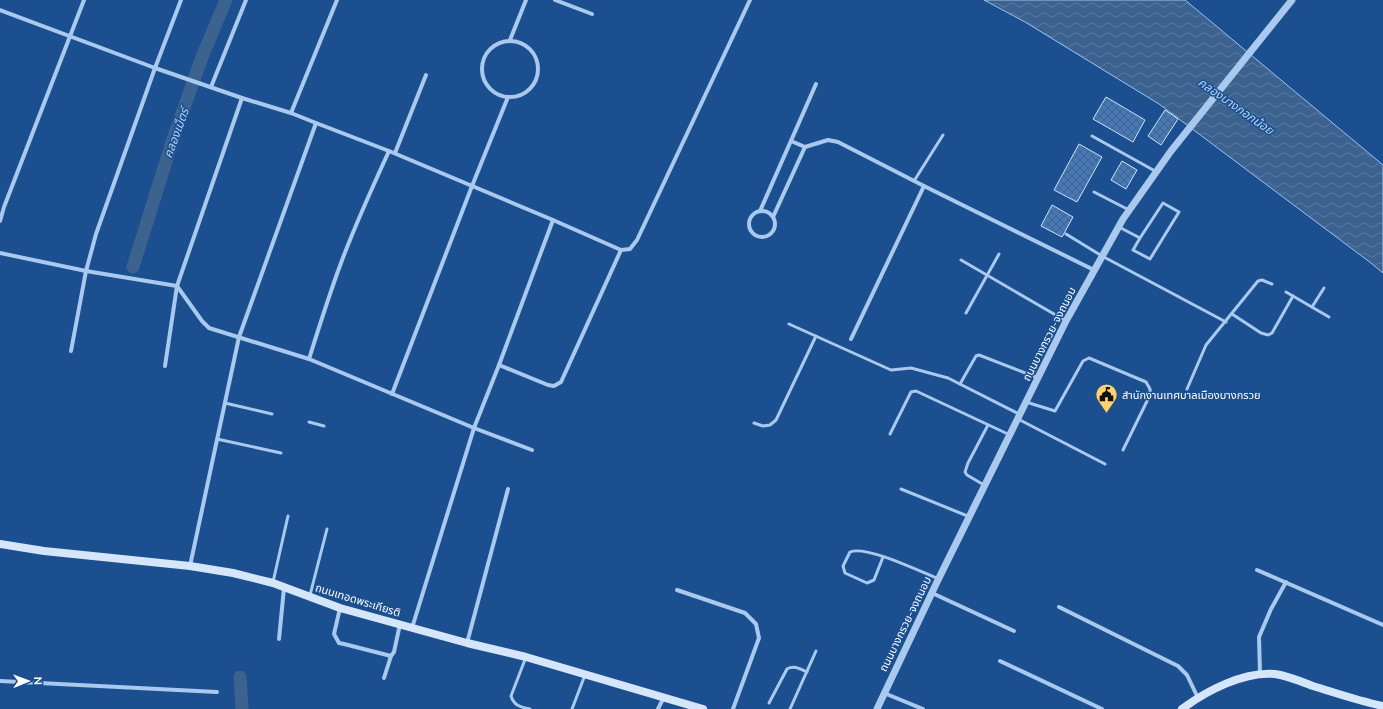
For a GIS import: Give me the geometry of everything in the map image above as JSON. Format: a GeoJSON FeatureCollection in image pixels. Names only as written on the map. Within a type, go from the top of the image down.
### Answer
{"type":"FeatureCollection","features":[{"type":"Feature","properties":{"kind":"main road","name":"ถนนเทอดพระเกียรติ"},"geometry":{"type":"LineString","coordinates":[[0,544],[44,551],[190,566],[233,573],[273,583],[340,608],[526,657],[703,709]]}},
{"type":"Feature","properties":{"kind":"main road"},"geometry":{"type":"LineString","coordinates":[[1182,709],[1198,698],[1228,683],[1260,674],[1286,676],[1350,698],[1383,706]]}},
{"type":"Feature","properties":{"kind":"street"},"geometry":{"type":"LineString","coordinates":[[0,222],[4,207],[84,0]]}},
{"type":"Feature","properties":{"kind":"street"},"geometry":{"type":"LineString","coordinates":[[71,350],[86,271],[103,212],[181,0]]}},
{"type":"Feature","properties":{"kind":"street"},"geometry":{"type":"LineString","coordinates":[[211,87],[246,0]]}},
{"type":"Feature","properties":{"kind":"street"},"geometry":{"type":"LineString","coordinates":[[291,113],[337,0]]}},
{"type":"Feature","properties":{"kind":"street"},"geometry":{"type":"LineString","coordinates":[[510,40],[526,0]]}},
{"type":"Feature","properties":{"kind":"street"},"geometry":{"type":"LineString","coordinates":[[555,0],[592,14]]}},
{"type":"Feature","properties":{"kind":"street"},"geometry":{"type":"LineString","coordinates":[[0,10],[155,68],[291,113],[395,153],[621,250],[630,249],[637,240],[750,0]]}},
{"type":"Feature","properties":{"kind":"street","name":"ถนนบางกรวย-จงถนอม"},"geometry":{"type":"LineString","coordinates":[[877,709],[932,593],[1066,321],[1102,256],[1129,210],[1171,151],[1289,3]]}},
{"type":"Feature","properties":{"kind":"street"},"geometry":{"type":"LineString","coordinates":[[510,40],[524,44],[535,55],[539,69],[534,84],[523,94],[508,97],[493,91],[483,77],[484,60],[494,46],[510,40]]}},
{"type":"Feature","properties":{"kind":"street"},"geometry":{"type":"LineString","coordinates":[[395,153],[426,75]]}},
{"type":"Feature","properties":{"kind":"street"},"geometry":{"type":"LineString","coordinates":[[760,211],[816,84]]}},
{"type":"Feature","properties":{"kind":"street"},"geometry":{"type":"LineString","coordinates":[[392,394],[508,97]]}},
{"type":"Feature","properties":{"kind":"street"},"geometry":{"type":"LineString","coordinates":[[165,366],[177,286],[242,98]]}},
{"type":"Feature","properties":{"kind":"street"},"geometry":{"type":"LineString","coordinates":[[190,566],[239,337],[316,123]]}},
{"type":"Feature","properties":{"kind":"street"},"geometry":{"type":"LineString","coordinates":[[791,141],[805,147],[828,140],[838,142],[1094,270]]}},
{"type":"Feature","properties":{"kind":"street"},"geometry":{"type":"LineString","coordinates":[[773,217],[805,147]]}},
{"type":"Feature","properties":{"kind":"street"},"geometry":{"type":"LineString","coordinates":[[309,360],[325,307],[341,263],[361,213],[389,151]]}},
{"type":"Feature","properties":{"kind":"street"},"geometry":{"type":"LineString","coordinates":[[851,339],[924,186]]}},
{"type":"Feature","properties":{"kind":"street"},"geometry":{"type":"LineString","coordinates":[[760,211],[768,212],[773,217],[775,224],[773,231],[768,236],[760,237],[754,234],[750,228],[750,220],[754,214],[760,211]]}},
{"type":"Feature","properties":{"kind":"street"},"geometry":{"type":"LineString","coordinates":[[412,628],[474,428],[553,220]]}},
{"type":"Feature","properties":{"kind":"street"},"geometry":{"type":"LineString","coordinates":[[499,365],[548,385],[554,386],[561,382],[621,250]]}},
{"type":"Feature","properties":{"kind":"street"},"geometry":{"type":"LineString","coordinates":[[0,253],[86,271],[177,286],[202,321],[209,328],[309,360],[474,428],[532,450]]}},
{"type":"Feature","properties":{"kind":"street"},"geometry":{"type":"LineString","coordinates":[[466,642],[508,489]]}},
{"type":"Feature","properties":{"kind":"street"},"geometry":{"type":"LineString","coordinates":[[1257,570],[1383,625]]}},
{"type":"Feature","properties":{"kind":"street"},"geometry":{"type":"LineString","coordinates":[[1260,674],[1259,637],[1271,609],[1286,582]]}},
{"type":"Feature","properties":{"kind":"street"},"geometry":{"type":"LineString","coordinates":[[279,639],[284,588]]}},
{"type":"Feature","properties":{"kind":"street"},"geometry":{"type":"LineString","coordinates":[[677,590],[745,613],[756,624],[759,638],[733,709]]}},
{"type":"Feature","properties":{"kind":"street"},"geometry":{"type":"LineString","coordinates":[[932,593],[1014,631]]}},
{"type":"Feature","properties":{"kind":"street"},"geometry":{"type":"LineString","coordinates":[[1059,607],[1178,666],[1187,675],[1198,698]]}},
{"type":"Feature","properties":{"kind":"street"},"geometry":{"type":"LineString","coordinates":[[340,608],[334,634],[339,643],[391,656]]}},
{"type":"Feature","properties":{"kind":"street"},"geometry":{"type":"LineString","coordinates":[[384,678],[395,648],[400,624]]}},
{"type":"Feature","properties":{"kind":"street"},"geometry":{"type":"LineString","coordinates":[[1000,661],[1102,709]]}},
{"type":"Feature","properties":{"kind":"street"},"geometry":{"type":"LineString","coordinates":[[0,681],[217,692]]}},
{"type":"Feature","properties":{"kind":"street"},"geometry":{"type":"LineString","coordinates":[[884,693],[923,709]]}},
{"type":"Feature","properties":{"kind":"street"},"geometry":{"type":"LineString","coordinates":[[658,709],[664,697]]}},
{"type":"Feature","properties":{"kind":"lane"},"geometry":{"type":"LineString","coordinates":[[914,181],[943,134]]}},
{"type":"Feature","properties":{"kind":"lane"},"geometry":{"type":"LineString","coordinates":[[1092,136],[1156,172]]}},
{"type":"Feature","properties":{"kind":"lane"},"geometry":{"type":"LineString","coordinates":[[1094,192],[1129,210]]}},
{"type":"Feature","properties":{"kind":"lane"},"geometry":{"type":"LineString","coordinates":[[1163,203],[1179,212],[1150,259],[1133,250],[1140,238],[1163,203]]}},
{"type":"Feature","properties":{"kind":"lane"},"geometry":{"type":"LineString","coordinates":[[1119,227],[1140,238]]}},
{"type":"Feature","properties":{"kind":"lane"},"geometry":{"type":"LineString","coordinates":[[1066,234],[1102,256],[1226,322]]}},
{"type":"Feature","properties":{"kind":"lane"},"geometry":{"type":"LineString","coordinates":[[966,314],[999,254]]}},
{"type":"Feature","properties":{"kind":"lane"},"geometry":{"type":"LineString","coordinates":[[961,260],[1066,321]]}},
{"type":"Feature","properties":{"kind":"lane"},"geometry":{"type":"LineString","coordinates":[[1187,389],[1206,345],[1258,281],[1262,280],[1272,284]]}},
{"type":"Feature","properties":{"kind":"lane"},"geometry":{"type":"LineString","coordinates":[[1312,307],[1324,288]]}},
{"type":"Feature","properties":{"kind":"lane"},"geometry":{"type":"LineString","coordinates":[[1286,292],[1329,317]]}},
{"type":"Feature","properties":{"kind":"lane"},"geometry":{"type":"LineString","coordinates":[[1232,314],[1268,335],[1272,333],[1293,296]]}},
{"type":"Feature","properties":{"kind":"lane"},"geometry":{"type":"LineString","coordinates":[[789,324],[891,370],[911,368],[948,378],[1105,464]]}},
{"type":"Feature","properties":{"kind":"lane"},"geometry":{"type":"LineString","coordinates":[[754,423],[763,426],[770,425],[776,420],[816,336]]}},
{"type":"Feature","properties":{"kind":"lane"},"geometry":{"type":"LineString","coordinates":[[960,384],[976,356],[979,355],[1038,378]]}},
{"type":"Feature","properties":{"kind":"lane"},"geometry":{"type":"LineString","coordinates":[[1026,402],[1055,411],[1083,361],[1089,358],[1146,382],[1150,389],[1150,395],[1123,450]]}},
{"type":"Feature","properties":{"kind":"lane"},"geometry":{"type":"LineString","coordinates":[[890,434],[911,392],[913,391],[1010,435]]}},
{"type":"Feature","properties":{"kind":"lane"},"geometry":{"type":"LineString","coordinates":[[225,403],[272,414]]}},
{"type":"Feature","properties":{"kind":"lane"},"geometry":{"type":"LineString","coordinates":[[309,422],[324,426]]}},
{"type":"Feature","properties":{"kind":"lane"},"geometry":{"type":"LineString","coordinates":[[985,486],[966,475],[965,472],[968,463],[988,425]]}},
{"type":"Feature","properties":{"kind":"lane"},"geometry":{"type":"LineString","coordinates":[[217,439],[281,453]]}},
{"type":"Feature","properties":{"kind":"lane"},"geometry":{"type":"LineString","coordinates":[[901,489],[970,517]]}},
{"type":"Feature","properties":{"kind":"lane"},"geometry":{"type":"LineString","coordinates":[[273,583],[288,516]]}},
{"type":"Feature","properties":{"kind":"lane"},"geometry":{"type":"LineString","coordinates":[[309,597],[327,529]]}},
{"type":"Feature","properties":{"kind":"lane"},"geometry":{"type":"LineString","coordinates":[[883,557],[874,580],[871,582],[867,583],[845,573],[843,570],[843,566],[850,552],[854,550],[883,557],[939,579]]}},
{"type":"Feature","properties":{"kind":"lane"},"geometry":{"type":"LineString","coordinates":[[790,709],[816,651]]}},
{"type":"Feature","properties":{"kind":"lane"},"geometry":{"type":"LineString","coordinates":[[526,657],[511,696],[517,705],[530,709]]}},
{"type":"Feature","properties":{"kind":"lane"},"geometry":{"type":"LineString","coordinates":[[769,703],[787,669],[797,667],[807,672]]}},
{"type":"Feature","properties":{"kind":"lane"},"geometry":{"type":"LineString","coordinates":[[572,709],[586,674]]}},
{"type":"Feature","properties":{"kind":"water","name":"คลองบางกอกน้อย"},"geometry":{"type":"Polygon","coordinates":[[[984,0],[1185,0],[1383,165],[1383,273],[1159,104],[1025,22],[984,0]]]}},
{"type":"Feature","properties":{"kind":"building"},"geometry":{"type":"Polygon","coordinates":[[[1106,97],[1145,120],[1133,142],[1093,119],[1106,97]]]}},
{"type":"Feature","properties":{"kind":"building"},"geometry":{"type":"Polygon","coordinates":[[[1165,110],[1178,119],[1161,145],[1148,136],[1165,110]]]}},
{"type":"Feature","properties":{"kind":"building"},"geometry":{"type":"Polygon","coordinates":[[[1079,144],[1102,157],[1077,202],[1054,190],[1079,144]]]}},
{"type":"Feature","properties":{"kind":"building"},"geometry":{"type":"Polygon","coordinates":[[[1122,161],[1137,170],[1126,189],[1111,180],[1122,161]]]}},
{"type":"Feature","properties":{"kind":"building"},"geometry":{"type":"Polygon","coordinates":[[[1052,205],[1073,217],[1062,237],[1041,226],[1052,205]]]}},
{"type":"Feature","properties":{"kind":"waterway","name":"คลองเม็ตร์"},"geometry":{"type":"LineString","coordinates":[[133,267],[172,142],[202,57],[226,0]]}},
{"type":"Feature","properties":{"kind":"waterway"},"geometry":{"type":"LineString","coordinates":[[240,677],[242,709]]}},
{"type":"Feature","properties":{"kind":"place","name":"สำนักงานเทศบาลเมืองบางกรวย"},"geometry":{"type":"Point","coordinates":[1106,414]}}]}
